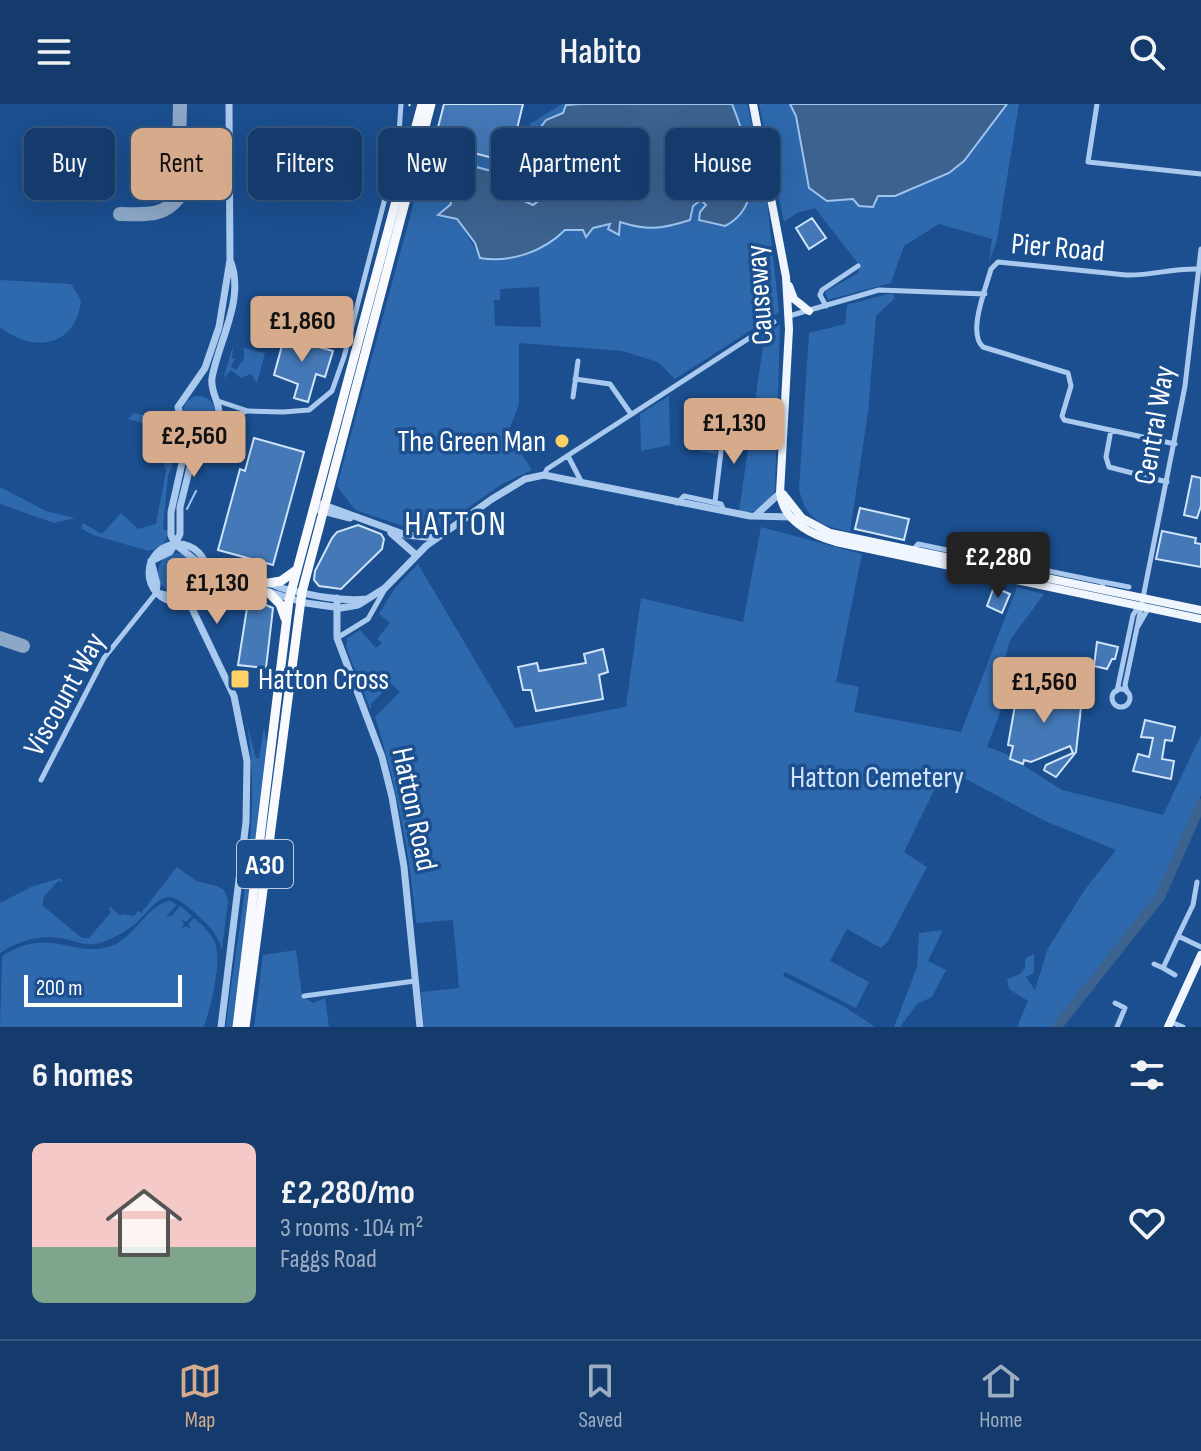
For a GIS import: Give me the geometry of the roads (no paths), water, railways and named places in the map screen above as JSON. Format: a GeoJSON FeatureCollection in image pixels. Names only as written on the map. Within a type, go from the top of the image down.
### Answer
{"type":"FeatureCollection","features":[{"type":"Feature","properties":{"kind":"highway","name":"A30"},"geometry":{"type":"LineString","coordinates":[[245,1027],[295,571],[422,104]]}},
{"type":"Feature","properties":{"kind":"highway","name":"A30"},"geometry":{"type":"LineString","coordinates":[[237,1027],[285,622],[326,508],[330,482],[431,104]]}},
{"type":"Feature","properties":{"kind":"highway"},"geometry":{"type":"LineString","coordinates":[[285,622],[281,607],[268,588],[295,571]]}},
{"type":"Feature","properties":{"kind":"main road","name":"Causeway"},"geometry":{"type":"LineString","coordinates":[[753,104],[786,277],[789,316],[780,489]]}},
{"type":"Feature","properties":{"kind":"main road"},"geometry":{"type":"LineString","coordinates":[[786,277],[794,299],[809,311]]}},
{"type":"Feature","properties":{"kind":"main road"},"geometry":{"type":"LineString","coordinates":[[780,489],[791,517],[825,539],[1104,588],[1201,619]]}},
{"type":"Feature","properties":{"kind":"main road"},"geometry":{"type":"LineString","coordinates":[[787,506],[824,531],[912,554],[1125,605],[1145,603],[1201,610]]}},
{"type":"Feature","properties":{"kind":"main road"},"geometry":{"type":"LineString","coordinates":[[1169,1024],[1201,955]]}},
{"type":"Feature","properties":{"kind":"street"},"geometry":{"type":"LineString","coordinates":[[175,544],[171,535],[171,512],[186,446],[178,407],[200,379],[214,342],[230,260],[229,104]]}},
{"type":"Feature","properties":{"kind":"street"},"geometry":{"type":"LineString","coordinates":[[187,394],[201,390],[248,411],[309,410],[327,398],[344,357],[398,148],[401,104]]}},
{"type":"Feature","properties":{"kind":"street"},"geometry":{"type":"LineString","coordinates":[[1097,104],[1088,162],[1201,174]]}},
{"type":"Feature","properties":{"kind":"street","name":"Central Way"},"geometry":{"type":"LineString","coordinates":[[1127,692],[1125,685],[1145,603],[1185,386],[1201,249]]}},
{"type":"Feature","properties":{"kind":"street"},"geometry":{"type":"LineString","coordinates":[[221,1027],[245,836],[247,761],[234,696],[188,600],[156,593],[149,576],[151,561],[170,552],[180,534],[180,507],[187,475],[199,445],[219,415],[212,378],[232,301],[234,269],[230,260]]}},
{"type":"Feature","properties":{"kind":"street","name":"Pier Road"},"geometry":{"type":"LineString","coordinates":[[1111,430],[1064,420],[1062,416],[1071,386],[1068,373],[983,347],[977,342],[975,330],[991,269],[994,264],[1003,261],[1116,275],[1144,276],[1169,268],[1199,269]]}},
{"type":"Feature","properties":{"kind":"street"},"geometry":{"type":"LineString","coordinates":[[826,306],[820,295],[822,290],[858,266]]}},
{"type":"Feature","properties":{"kind":"street"},"geometry":{"type":"LineString","coordinates":[[789,316],[879,290],[985,294]]}},
{"type":"Feature","properties":{"kind":"street"},"geometry":{"type":"LineString","coordinates":[[544,475],[547,469],[774,322]]}},
{"type":"Feature","properties":{"kind":"street"},"geometry":{"type":"LineString","coordinates":[[573,397],[578,361]]}},
{"type":"Feature","properties":{"kind":"street"},"geometry":{"type":"LineString","coordinates":[[575,379],[610,384],[631,414]]}},
{"type":"Feature","properties":{"kind":"street"},"geometry":{"type":"LineString","coordinates":[[184,425],[198,432],[248,411]]}},
{"type":"Feature","properties":{"kind":"street"},"geometry":{"type":"LineString","coordinates":[[715,502],[724,426]]}},
{"type":"Feature","properties":{"kind":"street"},"geometry":{"type":"LineString","coordinates":[[1167,482],[1109,467],[1106,457],[1111,430],[1175,444]]}},
{"type":"Feature","properties":{"kind":"street"},"geometry":{"type":"LineString","coordinates":[[568,456],[582,483]]}},
{"type":"Feature","properties":{"kind":"street"},"geometry":{"type":"LineString","coordinates":[[207,571],[226,568],[268,588],[358,605],[385,588],[437,538],[517,483],[544,475],[756,517],[791,517]]}},
{"type":"Feature","properties":{"kind":"street"},"geometry":{"type":"LineString","coordinates":[[330,482],[342,511]]}},
{"type":"Feature","properties":{"kind":"street"},"geometry":{"type":"LineString","coordinates":[[756,517],[780,489]]}},
{"type":"Feature","properties":{"kind":"street"},"geometry":{"type":"LineString","coordinates":[[677,503],[684,496],[715,502],[723,505],[724,511]]}},
{"type":"Feature","properties":{"kind":"street"},"geometry":{"type":"LineString","coordinates":[[312,505],[342,511],[406,535],[437,538]]}},
{"type":"Feature","properties":{"kind":"street"},"geometry":{"type":"LineString","coordinates":[[756,517],[787,506]]}},
{"type":"Feature","properties":{"kind":"street"},"geometry":{"type":"LineString","coordinates":[[326,508],[396,535],[419,553]]}},
{"type":"Feature","properties":{"kind":"street"},"geometry":{"type":"LineString","coordinates":[[406,535],[419,553]]}},
{"type":"Feature","properties":{"kind":"street"},"geometry":{"type":"LineString","coordinates":[[175,544],[186,544],[206,560],[207,571],[188,600]]}},
{"type":"Feature","properties":{"kind":"street"},"geometry":{"type":"LineString","coordinates":[[1104,588],[1129,587]]}},
{"type":"Feature","properties":{"kind":"street"},"geometry":{"type":"LineString","coordinates":[[337,638],[368,619],[385,588]]}},
{"type":"Feature","properties":{"kind":"street","name":"Viscount Way"},"geometry":{"type":"LineString","coordinates":[[41,780],[104,658],[156,593]]}},
{"type":"Feature","properties":{"kind":"street","name":"Hatton Road"},"geometry":{"type":"LineString","coordinates":[[336,603],[337,638],[387,777],[404,867],[420,1027]]}},
{"type":"Feature","properties":{"kind":"street"},"geometry":{"type":"LineString","coordinates":[[1117,691],[1127,692],[1129,702],[1119,707],[1112,700],[1117,691],[1133,615],[1145,603]]}},
{"type":"Feature","properties":{"kind":"street"},"geometry":{"type":"LineString","coordinates":[[1125,605],[1133,615]]}},
{"type":"Feature","properties":{"kind":"street"},"geometry":{"type":"LineString","coordinates":[[1163,968],[1193,905],[1197,882]]}},
{"type":"Feature","properties":{"kind":"street"},"geometry":{"type":"LineString","coordinates":[[1178,936],[1201,947]]}},
{"type":"Feature","properties":{"kind":"street"},"geometry":{"type":"LineString","coordinates":[[1154,964],[1175,975]]}},
{"type":"Feature","properties":{"kind":"street"},"geometry":{"type":"LineString","coordinates":[[304,996],[415,981]]}},
{"type":"Feature","properties":{"kind":"street"},"geometry":{"type":"LineString","coordinates":[[1115,1003],[1125,1008],[1117,1027]]}},
{"type":"Feature","properties":{"kind":"street"},"geometry":{"type":"LineString","coordinates":[[1169,1024],[1183,1027]]}},
{"type":"Feature","properties":{"kind":"waterway"},"geometry":{"type":"LineString","coordinates":[[205,457],[210,449]]}},
{"type":"Feature","properties":{"kind":"waterway"},"geometry":{"type":"LineString","coordinates":[[187,509],[196,491]]}},
{"type":"Feature","properties":{"kind":"waterway"},"geometry":{"type":"LineString","coordinates":[[1057,1027],[1160,897],[1201,804]]}},
{"type":"Feature","properties":{"kind":"place","name":"The Green Man"},"geometry":{"type":"Point","coordinates":[562,441]}},
{"type":"Feature","properties":{"kind":"place","name":"Hatton Cross"},"geometry":{"type":"Point","coordinates":[240,679]}},
{"type":"Feature","properties":{"kind":"district","name":"HATTON"},"geometry":{"type":"Point","coordinates":[456,523]}},
{"type":"Feature","properties":{"kind":"park label","name":"Hatton Cemetery"},"geometry":{"type":"Point","coordinates":[877,777]}}]}
